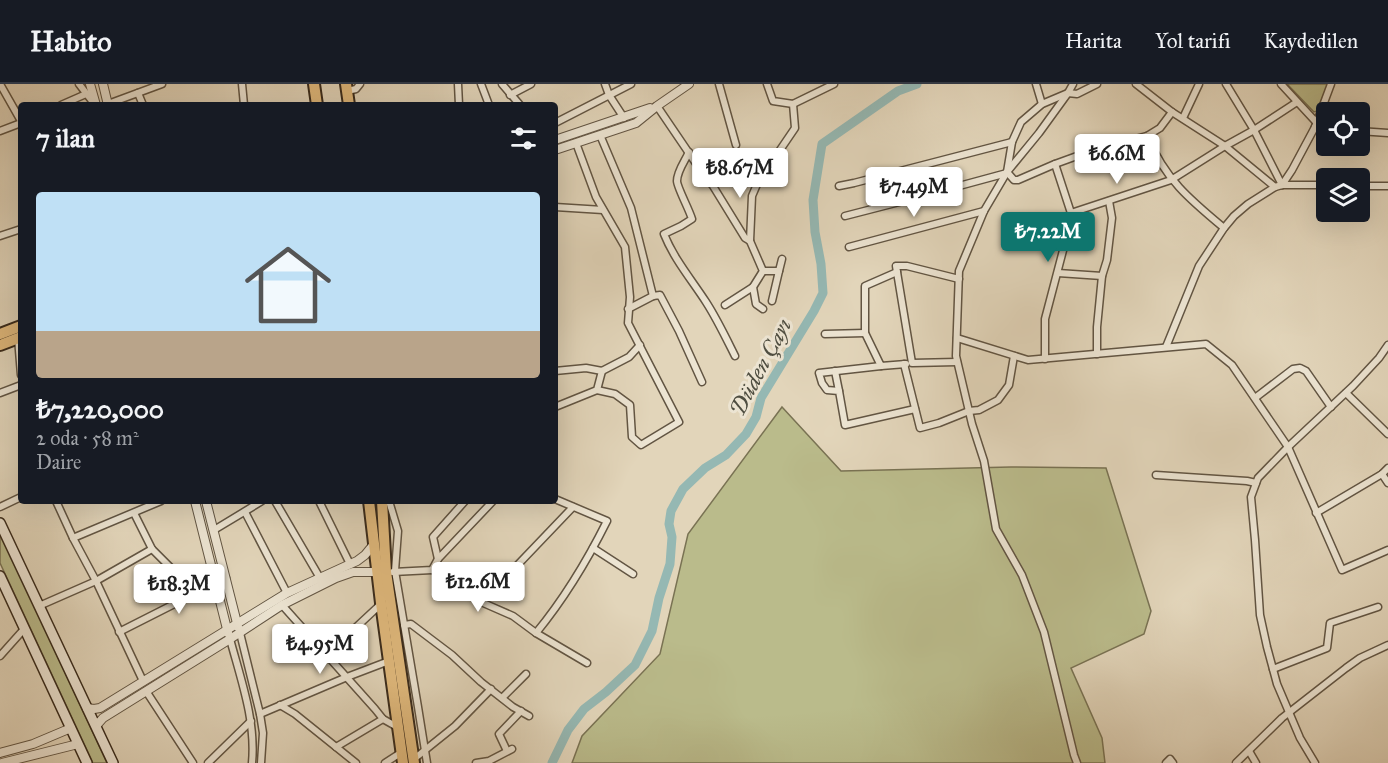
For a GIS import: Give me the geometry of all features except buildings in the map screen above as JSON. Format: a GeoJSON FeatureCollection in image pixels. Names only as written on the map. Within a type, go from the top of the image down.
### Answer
{"type":"FeatureCollection","features":[{"type":"Feature","properties":{"kind":"main road"},"geometry":{"type":"LineString","coordinates":[[314,84],[317,102]]}},
{"type":"Feature","properties":{"kind":"main road"},"geometry":{"type":"LineString","coordinates":[[346,87],[348,102]]}},
{"type":"Feature","properties":{"kind":"main road"},"geometry":{"type":"LineString","coordinates":[[1,332],[18,327]]}},
{"type":"Feature","properties":{"kind":"main road"},"geometry":{"type":"LineString","coordinates":[[0,345],[18,338]]}},
{"type":"Feature","properties":{"kind":"main road"},"geometry":{"type":"LineString","coordinates":[[369,504],[374,544],[386,572],[381,603],[399,729],[408,759]]}},
{"type":"Feature","properties":{"kind":"main road"},"geometry":{"type":"LineString","coordinates":[[382,504],[386,572],[408,759]]}},
{"type":"Feature","properties":{"kind":"main road"},"geometry":{"type":"LineString","coordinates":[[0,523],[113,763]]}},
{"type":"Feature","properties":{"kind":"main road"},"geometry":{"type":"LineString","coordinates":[[0,576],[87,763]]}},
{"type":"Feature","properties":{"kind":"street"},"geometry":{"type":"LineString","coordinates":[[0,84],[18,117]]}},
{"type":"Feature","properties":{"kind":"street"},"geometry":{"type":"LineString","coordinates":[[79,84],[93,102]]}},
{"type":"Feature","properties":{"kind":"street"},"geometry":{"type":"LineString","coordinates":[[90,84],[94,102]]}},
{"type":"Feature","properties":{"kind":"street"},"geometry":{"type":"LineString","coordinates":[[103,84],[106,102]]}},
{"type":"Feature","properties":{"kind":"street"},"geometry":{"type":"LineString","coordinates":[[114,102],[162,84]]}},
{"type":"Feature","properties":{"kind":"street"},"geometry":{"type":"LineString","coordinates":[[242,84],[244,102]]}},
{"type":"Feature","properties":{"kind":"street"},"geometry":{"type":"LineString","coordinates":[[346,87],[356,89],[360,84]]}},
{"type":"Feature","properties":{"kind":"street"},"geometry":{"type":"LineString","coordinates":[[459,84],[459,102]]}},
{"type":"Feature","properties":{"kind":"street"},"geometry":{"type":"LineString","coordinates":[[481,84],[488,102]]}},
{"type":"Feature","properties":{"kind":"street"},"geometry":{"type":"LineString","coordinates":[[502,84],[517,102]]}},
{"type":"Feature","properties":{"kind":"street"},"geometry":{"type":"LineString","coordinates":[[510,95],[531,84]]}},
{"type":"Feature","properties":{"kind":"street"},"geometry":{"type":"LineString","coordinates":[[605,84],[609,95],[624,118]]}},
{"type":"Feature","properties":{"kind":"street"},"geometry":{"type":"LineString","coordinates":[[558,121],[631,84]]}},
{"type":"Feature","properties":{"kind":"street"},"geometry":{"type":"LineString","coordinates":[[558,149],[636,123],[689,84]]}},
{"type":"Feature","properties":{"kind":"street"},"geometry":{"type":"LineString","coordinates":[[719,84],[736,145]]}},
{"type":"Feature","properties":{"kind":"street"},"geometry":{"type":"LineString","coordinates":[[767,84],[773,101],[794,104],[834,84]]}},
{"type":"Feature","properties":{"kind":"street"},"geometry":{"type":"LineString","coordinates":[[1036,84],[1042,104]]}},
{"type":"Feature","properties":{"kind":"street"},"geometry":{"type":"LineString","coordinates":[[1073,84],[1007,172],[984,212],[959,271],[956,356],[984,461],[996,529],[1022,575],[1044,632],[1077,763]]}},
{"type":"Feature","properties":{"kind":"street"},"geometry":{"type":"LineString","coordinates":[[1007,172],[1012,142],[1022,122],[1042,104],[1068,93],[1077,94],[1097,84]]}},
{"type":"Feature","properties":{"kind":"street"},"geometry":{"type":"LineString","coordinates":[[1136,84],[1172,112],[1225,146],[1275,187]]}},
{"type":"Feature","properties":{"kind":"street"},"geometry":{"type":"LineString","coordinates":[[1183,118],[1199,84]]}},
{"type":"Feature","properties":{"kind":"street"},"geometry":{"type":"LineString","coordinates":[[1226,84],[1254,130],[1282,185]]}},
{"type":"Feature","properties":{"kind":"street"},"geometry":{"type":"LineString","coordinates":[[1281,84],[1316,124],[1282,185]]}},
{"type":"Feature","properties":{"kind":"street"},"geometry":{"type":"LineString","coordinates":[[1324,102],[1331,84]]}},
{"type":"Feature","properties":{"kind":"street"},"geometry":{"type":"LineString","coordinates":[[138,93],[142,102]]}},
{"type":"Feature","properties":{"kind":"street"},"geometry":{"type":"LineString","coordinates":[[68,102],[86,94]]}},
{"type":"Feature","properties":{"kind":"street"},"geometry":{"type":"LineString","coordinates":[[1071,213],[1171,180],[1297,102]]}},
{"type":"Feature","properties":{"kind":"street"},"geometry":{"type":"LineString","coordinates":[[763,272],[750,241],[752,196],[764,168],[778,153],[795,128],[794,104]]}},
{"type":"Feature","properties":{"kind":"street"},"geometry":{"type":"LineString","coordinates":[[558,139],[657,106]]}},
{"type":"Feature","properties":{"kind":"street"},"geometry":{"type":"LineString","coordinates":[[657,106],[713,186],[745,238],[750,241]]}},
{"type":"Feature","properties":{"kind":"street"},"geometry":{"type":"LineString","coordinates":[[1007,172],[1014,180],[1018,180],[1099,148],[1147,136],[1160,128],[1172,112]]}},
{"type":"Feature","properties":{"kind":"street"},"geometry":{"type":"LineString","coordinates":[[0,131],[18,123]]}},
{"type":"Feature","properties":{"kind":"street"},"geometry":{"type":"LineString","coordinates":[[1370,131],[1388,133]]}},
{"type":"Feature","properties":{"kind":"street"},"geometry":{"type":"LineString","coordinates":[[600,135],[631,208],[653,296]]}},
{"type":"Feature","properties":{"kind":"street"},"geometry":{"type":"LineString","coordinates":[[1147,136],[1154,154],[1171,180],[1224,228]]}},
{"type":"Feature","properties":{"kind":"street"},"geometry":{"type":"LineString","coordinates":[[839,186],[1012,142]]}},
{"type":"Feature","properties":{"kind":"street"},"geometry":{"type":"LineString","coordinates":[[558,405],[597,390],[615,394],[630,405],[632,437],[641,445],[679,422],[628,323],[630,297],[625,248],[596,197],[576,143]]}},
{"type":"Feature","properties":{"kind":"street"},"geometry":{"type":"LineString","coordinates":[[688,152],[677,183],[692,219],[664,234],[680,266],[708,305],[735,356]]}},
{"type":"Feature","properties":{"kind":"street"},"geometry":{"type":"LineString","coordinates":[[1045,359],[1045,319],[1071,213],[1055,164]]}},
{"type":"Feature","properties":{"kind":"street"},"geometry":{"type":"LineString","coordinates":[[845,216],[911,200],[1007,172]]}},
{"type":"Feature","properties":{"kind":"street"},"geometry":{"type":"LineString","coordinates":[[1166,348],[1198,266],[1234,216],[1275,187],[1316,185]]}},
{"type":"Feature","properties":{"kind":"street"},"geometry":{"type":"LineString","coordinates":[[1370,186],[1388,186]]}},
{"type":"Feature","properties":{"kind":"street"},"geometry":{"type":"LineString","coordinates":[[1097,354],[1096,327],[1112,218],[1109,201]]}},
{"type":"Feature","properties":{"kind":"street"},"geometry":{"type":"LineString","coordinates":[[558,207],[603,210]]}},
{"type":"Feature","properties":{"kind":"street"},"geometry":{"type":"LineString","coordinates":[[849,247],[984,212]]}},
{"type":"Feature","properties":{"kind":"street"},"geometry":{"type":"LineString","coordinates":[[0,236],[18,230]]}},
{"type":"Feature","properties":{"kind":"street"},"geometry":{"type":"LineString","coordinates":[[772,301],[782,259]]}},
{"type":"Feature","properties":{"kind":"street"},"geometry":{"type":"LineString","coordinates":[[912,363],[896,267],[907,266],[959,279]]}},
{"type":"Feature","properties":{"kind":"street"},"geometry":{"type":"LineString","coordinates":[[763,272],[779,271]]}},
{"type":"Feature","properties":{"kind":"street"},"geometry":{"type":"LineString","coordinates":[[725,305],[753,288],[763,272]]}},
{"type":"Feature","properties":{"kind":"street"},"geometry":{"type":"LineString","coordinates":[[881,366],[865,333],[865,286],[897,272]]}},
{"type":"Feature","properties":{"kind":"street"},"geometry":{"type":"LineString","coordinates":[[1058,273],[1102,276]]}},
{"type":"Feature","properties":{"kind":"street"},"geometry":{"type":"LineString","coordinates":[[753,288],[756,304],[763,309]]}},
{"type":"Feature","properties":{"kind":"street"},"geometry":{"type":"LineString","coordinates":[[628,309],[653,296],[660,295],[702,382]]}},
{"type":"Feature","properties":{"kind":"street"},"geometry":{"type":"LineString","coordinates":[[825,334],[865,333]]}},
{"type":"Feature","properties":{"kind":"street"},"geometry":{"type":"LineString","coordinates":[[957,338],[1028,360],[1206,344],[1233,365],[1288,447],[1342,570],[1388,550]]}},
{"type":"Feature","properties":{"kind":"street"},"geometry":{"type":"LineString","coordinates":[[558,371],[586,368],[602,371],[629,357],[640,345]]}},
{"type":"Feature","properties":{"kind":"street"},"geometry":{"type":"LineString","coordinates":[[1315,763],[1300,738],[1277,684],[1267,647],[1260,615],[1251,497],[1258,478],[1346,393],[1388,345]]}},
{"type":"Feature","properties":{"kind":"street"},"geometry":{"type":"LineString","coordinates":[[904,364],[920,428],[969,411],[979,410],[998,400],[1009,385],[1014,356]]}},
{"type":"Feature","properties":{"kind":"street"},"geometry":{"type":"LineString","coordinates":[[839,391],[827,390],[819,373],[912,363],[957,362]]}},
{"type":"Feature","properties":{"kind":"street"},"geometry":{"type":"LineString","coordinates":[[1255,398],[1293,369],[1300,368],[1306,371],[1331,407]]}},
{"type":"Feature","properties":{"kind":"street"},"geometry":{"type":"LineString","coordinates":[[597,390],[602,371]]}},
{"type":"Feature","properties":{"kind":"street"},"geometry":{"type":"LineString","coordinates":[[835,371],[845,425],[915,409]]}},
{"type":"Feature","properties":{"kind":"street"},"geometry":{"type":"LineString","coordinates":[[0,393],[18,386]]}},
{"type":"Feature","properties":{"kind":"street"},"geometry":{"type":"LineString","coordinates":[[1346,393],[1388,434]]}},
{"type":"Feature","properties":{"kind":"street"},"geometry":{"type":"LineString","coordinates":[[1316,513],[1382,474],[1388,468]]}},
{"type":"Feature","properties":{"kind":"street"},"geometry":{"type":"LineString","coordinates":[[1382,474],[1388,483]]}},
{"type":"Feature","properties":{"kind":"street"},"geometry":{"type":"LineString","coordinates":[[1156,475],[1256,483]]}},
{"type":"Feature","properties":{"kind":"street"},"geometry":{"type":"LineString","coordinates":[[0,507],[18,498]]}},
{"type":"Feature","properties":{"kind":"street"},"geometry":{"type":"LineString","coordinates":[[536,633],[555,610],[607,521],[558,500]]}},
{"type":"Feature","properties":{"kind":"street"},"geometry":{"type":"LineString","coordinates":[[57,504],[143,681]]}},
{"type":"Feature","properties":{"kind":"street"},"geometry":{"type":"LineString","coordinates":[[73,538],[154,504]]}},
{"type":"Feature","properties":{"kind":"street"},"geometry":{"type":"LineString","coordinates":[[196,504],[251,721],[252,763]]}},
{"type":"Feature","properties":{"kind":"street"},"geometry":{"type":"LineString","coordinates":[[207,504],[260,714],[262,763]]}},
{"type":"Feature","properties":{"kind":"street"},"geometry":{"type":"LineString","coordinates":[[214,530],[257,504]]}},
{"type":"Feature","properties":{"kind":"street"},"geometry":{"type":"LineString","coordinates":[[277,504],[320,578]]}},
{"type":"Feature","properties":{"kind":"street"},"geometry":{"type":"LineString","coordinates":[[320,504],[350,564]]}},
{"type":"Feature","properties":{"kind":"street"},"geometry":{"type":"LineString","coordinates":[[390,504],[398,531],[386,572],[404,625],[426,763]]}},
{"type":"Feature","properties":{"kind":"street"},"geometry":{"type":"LineString","coordinates":[[438,559],[433,537],[462,504]]}},
{"type":"Feature","properties":{"kind":"street"},"geometry":{"type":"LineString","coordinates":[[432,570],[438,559],[490,504]]}},
{"type":"Feature","properties":{"kind":"street"},"geometry":{"type":"LineString","coordinates":[[476,598],[510,573],[573,507]]}},
{"type":"Feature","properties":{"kind":"street"},"geometry":{"type":"LineString","coordinates":[[244,512],[287,592]]}},
{"type":"Feature","properties":{"kind":"street"},"geometry":{"type":"LineString","coordinates":[[134,513],[152,549],[196,593]]}},
{"type":"Feature","properties":{"kind":"street"},"geometry":{"type":"LineString","coordinates":[[87,708],[100,708],[287,592],[350,564],[365,555],[374,544]]}},
{"type":"Feature","properties":{"kind":"street"},"geometry":{"type":"LineString","coordinates":[[593,548],[633,574]]}},
{"type":"Feature","properties":{"kind":"street"},"geometry":{"type":"LineString","coordinates":[[39,606],[96,581],[152,549]]}},
{"type":"Feature","properties":{"kind":"street"},"geometry":{"type":"LineString","coordinates":[[96,726],[103,717],[282,605],[353,572],[432,570],[448,574],[481,602],[513,616],[536,633],[587,663]]}},
{"type":"Feature","properties":{"kind":"street"},"geometry":{"type":"LineString","coordinates":[[119,632],[226,578]]}},
{"type":"Feature","properties":{"kind":"street"},"geometry":{"type":"LineString","coordinates":[[352,631],[381,603]]}},
{"type":"Feature","properties":{"kind":"street"},"geometry":{"type":"LineString","coordinates":[[282,605],[383,719],[399,729]]}},
{"type":"Feature","properties":{"kind":"street"},"geometry":{"type":"LineString","coordinates":[[1273,669],[1327,648],[1330,623],[1378,607]]}},
{"type":"Feature","properties":{"kind":"street"},"geometry":{"type":"LineString","coordinates":[[404,625],[411,624],[452,655],[490,689],[529,716]]}},
{"type":"Feature","properties":{"kind":"street"},"geometry":{"type":"LineString","coordinates":[[0,656],[25,628]]}},
{"type":"Feature","properties":{"kind":"street"},"geometry":{"type":"LineString","coordinates":[[1236,763],[1282,718],[1346,668],[1360,658],[1388,645]]}},
{"type":"Feature","properties":{"kind":"street"},"geometry":{"type":"LineString","coordinates":[[260,714],[389,661]]}},
{"type":"Feature","properties":{"kind":"street"},"geometry":{"type":"LineString","coordinates":[[502,698],[526,674]]}},
{"type":"Feature","properties":{"kind":"street"},"geometry":{"type":"LineString","coordinates":[[385,763],[408,759],[424,750],[455,726],[490,689]]}},
{"type":"Feature","properties":{"kind":"street"},"geometry":{"type":"LineString","coordinates":[[146,691],[193,763]]}},
{"type":"Feature","properties":{"kind":"street"},"geometry":{"type":"LineString","coordinates":[[280,705],[295,714],[356,763]]}},
{"type":"Feature","properties":{"kind":"street"},"geometry":{"type":"LineString","coordinates":[[476,763],[489,760],[510,750],[499,734],[521,711]]}},
{"type":"Feature","properties":{"kind":"street"},"geometry":{"type":"LineString","coordinates":[[336,747],[383,719]]}},
{"type":"Feature","properties":{"kind":"street"},"geometry":{"type":"LineString","coordinates":[[208,763],[251,721]]}},
{"type":"Feature","properties":{"kind":"street"},"geometry":{"type":"LineString","coordinates":[[0,753],[33,744],[71,728]]}},
{"type":"Feature","properties":{"kind":"street"},"geometry":{"type":"LineString","coordinates":[[2,763],[78,744]]}},
{"type":"Feature","properties":{"kind":"street"},"geometry":{"type":"LineString","coordinates":[[1249,751],[1256,763]]}},
{"type":"Feature","properties":{"kind":"street"},"geometry":{"type":"LineString","coordinates":[[1166,763],[1170,759],[1173,763]]}},
{"type":"Feature","properties":{"kind":"green space"},"geometry":{"type":"Polygon","coordinates":[[[1287,84],[1328,84],[1321,102],[1316,102],[1316,111],[1314,112],[1287,84]]]}},
{"type":"Feature","properties":{"kind":"green space"},"geometry":{"type":"Polygon","coordinates":[[[782,407],[841,471],[1011,467],[1106,468],[1151,611],[1144,634],[1071,668],[1102,738],[1105,763],[572,763],[582,736],[660,654],[688,534],[782,407]]]}},
{"type":"Feature","properties":{"kind":"green space"},"geometry":{"type":"Polygon","coordinates":[[[0,532],[107,763],[93,763],[0,563],[0,532]]]}},
{"type":"Feature","properties":{"kind":"waterway","name":"Düden Çayı"},"geometry":{"type":"LineString","coordinates":[[552,763],[568,730],[584,709],[635,665],[652,631],[659,598],[670,564],[671,511],[683,489],[705,468],[726,455],[746,434],[756,417],[761,398],[823,293],[813,200],[822,144],[898,91],[917,84]]}}]}
